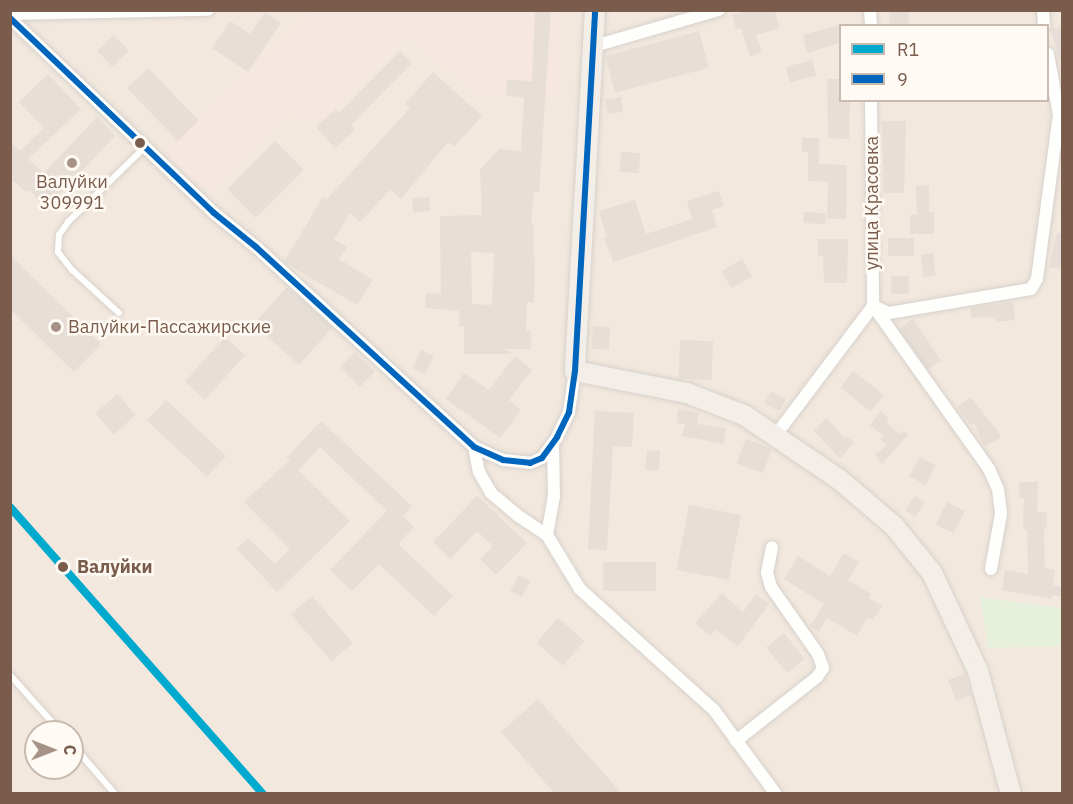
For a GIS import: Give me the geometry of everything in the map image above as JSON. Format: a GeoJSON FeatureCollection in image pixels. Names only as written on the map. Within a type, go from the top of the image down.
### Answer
{"type":"FeatureCollection","features":[{"type":"Feature","properties":{"kind":"main road"},"geometry":{"type":"LineString","coordinates":[[595,10],[575,371],[687,393],[744,415],[840,480],[894,526],[932,573],[978,671],[1011,794]]}},
{"type":"Feature","properties":{"kind":"street"},"geometry":{"type":"LineString","coordinates":[[10,16],[208,10]]}},
{"type":"Feature","properties":{"kind":"street"},"geometry":{"type":"LineString","coordinates":[[594,46],[719,10]]}},
{"type":"Feature","properties":{"kind":"street"},"geometry":{"type":"LineString","coordinates":[[10,16],[214,213],[256,247],[474,447],[503,460],[530,463],[542,458],[553,443],[569,412],[575,371]]}},
{"type":"Feature","properties":{"kind":"street"},"geometry":{"type":"LineString","coordinates":[[873,306],[889,313],[1031,289],[1037,279],[1059,116],[1049,64]]}},
{"type":"Feature","properties":{"kind":"street","name":"улица Красовка"},"geometry":{"type":"LineString","coordinates":[[871,102],[873,306]]}},
{"type":"Feature","properties":{"kind":"street"},"geometry":{"type":"LineString","coordinates":[[775,436],[873,306]]}},
{"type":"Feature","properties":{"kind":"street"},"geometry":{"type":"LineString","coordinates":[[873,306],[989,469],[998,489],[1000,514],[991,569]]}},
{"type":"Feature","properties":{"kind":"street"},"geometry":{"type":"LineString","coordinates":[[547,535],[554,496],[553,443]]}},
{"type":"Feature","properties":{"kind":"street"},"geometry":{"type":"LineString","coordinates":[[474,447],[478,472],[491,493],[517,515],[547,535],[580,589],[714,710],[776,794]]}},
{"type":"Feature","properties":{"kind":"street"},"geometry":{"type":"LineString","coordinates":[[736,741],[817,677],[822,668],[818,654],[771,587],[767,573],[772,547]]}},
{"type":"Feature","properties":{"kind":"lane"},"geometry":{"type":"LineString","coordinates":[[120,313],[72,270],[58,252],[59,235],[68,222],[145,147]]}},
{"type":"Feature","properties":{"kind":"lane"},"geometry":{"type":"LineString","coordinates":[[10,675],[50,720]]}},
{"type":"Feature","properties":{"kind":"lane"},"geometry":{"type":"LineString","coordinates":[[84,758],[115,794]]}},
{"type":"Feature","properties":{"kind":"shaded area"},"geometry":{"type":"Polygon","coordinates":[[[11,11],[1062,11],[1062,793],[11,793],[11,11]]]}},
{"type":"Feature","properties":{"kind":"shaded area"},"geometry":{"type":"Polygon","coordinates":[[[311,11],[560,11],[556,95],[479,95],[408,37],[322,118],[290,115],[210,193],[164,154],[311,11]]]}},
{"type":"Feature","properties":{"kind":"green space"},"geometry":{"type":"Polygon","coordinates":[[[980,597],[1062,608],[1062,646],[988,648],[980,597]]]}},
{"type":"Feature","properties":{"kind":"building"},"geometry":{"type":"Polygon","coordinates":[[[535,10],[551,10],[539,192],[534,191],[531,225],[534,225],[534,302],[527,302],[526,331],[531,331],[531,349],[506,349],[512,354],[464,354],[464,327],[459,326],[459,311],[425,308],[426,293],[441,294],[440,216],[482,215],[480,170],[499,149],[521,151],[524,97],[506,96],[507,80],[532,81],[535,10]],[[471,252],[472,304],[492,305],[494,253],[471,252]]]}},
{"type":"Feature","properties":{"kind":"building"},"geometry":{"type":"Polygon","coordinates":[[[748,10],[774,10],[780,28],[756,35],[762,52],[750,56],[741,28],[736,29],[732,15],[748,10]]]}},
{"type":"Feature","properties":{"kind":"building"},"geometry":{"type":"Polygon","coordinates":[[[889,10],[909,10],[909,24],[889,24],[889,10]]]}},
{"type":"Feature","properties":{"kind":"building"},"geometry":{"type":"Polygon","coordinates":[[[265,12],[281,23],[248,72],[212,48],[230,21],[250,34],[265,12]]]}},
{"type":"Feature","properties":{"kind":"building"},"geometry":{"type":"Polygon","coordinates":[[[839,25],[839,43],[807,53],[803,35],[839,25]]]}},
{"type":"Feature","properties":{"kind":"building"},"geometry":{"type":"Polygon","coordinates":[[[1062,26],[1062,61],[1060,61],[1051,30],[1062,26]]]}},
{"type":"Feature","properties":{"kind":"building"},"geometry":{"type":"Polygon","coordinates":[[[699,31],[709,68],[615,93],[605,56],[699,31]]]}},
{"type":"Feature","properties":{"kind":"building"},"geometry":{"type":"Polygon","coordinates":[[[114,35],[129,51],[112,67],[97,51],[114,35]]]}},
{"type":"Feature","properties":{"kind":"building"},"geometry":{"type":"Polygon","coordinates":[[[400,51],[412,63],[351,125],[355,130],[335,148],[316,127],[336,109],[339,113],[400,51]]]}},
{"type":"Feature","properties":{"kind":"building"},"geometry":{"type":"Polygon","coordinates":[[[812,60],[816,75],[790,82],[786,67],[812,60]]]}},
{"type":"Feature","properties":{"kind":"building"},"geometry":{"type":"Polygon","coordinates":[[[148,68],[199,121],[178,141],[127,88],[148,68]]]}},
{"type":"Feature","properties":{"kind":"building"},"geometry":{"type":"Polygon","coordinates":[[[433,72],[482,116],[454,147],[448,142],[401,199],[390,190],[360,222],[350,213],[334,239],[347,247],[339,259],[373,280],[357,305],[284,262],[323,197],[326,200],[410,108],[405,104],[433,72]]]}},
{"type":"Feature","properties":{"kind":"building"},"geometry":{"type":"Polygon","coordinates":[[[48,74],[81,109],[28,159],[44,173],[97,117],[115,136],[47,208],[29,190],[26,192],[10,178],[10,142],[20,151],[44,128],[19,102],[48,74]]]}},
{"type":"Feature","properties":{"kind":"building"},"geometry":{"type":"Polygon","coordinates":[[[827,79],[839,79],[839,102],[850,102],[849,139],[828,138],[827,79]]]}},
{"type":"Feature","properties":{"kind":"building"},"geometry":{"type":"Polygon","coordinates":[[[621,97],[623,112],[607,114],[605,99],[621,97]]]}},
{"type":"Feature","properties":{"kind":"building"},"geometry":{"type":"Polygon","coordinates":[[[882,121],[906,121],[904,193],[884,193],[882,121]]]}},
{"type":"Feature","properties":{"kind":"building"},"geometry":{"type":"Polygon","coordinates":[[[802,138],[819,138],[819,164],[847,165],[846,219],[827,219],[828,182],[808,181],[808,152],[802,152],[802,138]]]}},
{"type":"Feature","properties":{"kind":"building"},"geometry":{"type":"Polygon","coordinates":[[[275,141],[304,170],[256,218],[227,189],[275,141]]]}},
{"type":"Feature","properties":{"kind":"building"},"geometry":{"type":"Polygon","coordinates":[[[621,152],[640,153],[639,173],[620,172],[621,152]]]}},
{"type":"Feature","properties":{"kind":"building"},"geometry":{"type":"Polygon","coordinates":[[[929,185],[929,212],[934,212],[934,234],[910,234],[910,215],[917,215],[916,186],[929,185]]]}},
{"type":"Feature","properties":{"kind":"building"},"geometry":{"type":"Polygon","coordinates":[[[719,191],[724,206],[712,210],[717,227],[613,262],[604,238],[607,237],[599,211],[635,200],[646,234],[692,219],[687,201],[719,191]]]}},
{"type":"Feature","properties":{"kind":"building"},"geometry":{"type":"Polygon","coordinates":[[[429,197],[430,211],[413,212],[412,198],[429,197]]]}},
{"type":"Feature","properties":{"kind":"building"},"geometry":{"type":"Polygon","coordinates":[[[804,212],[826,213],[825,224],[803,223],[804,212]]]}},
{"type":"Feature","properties":{"kind":"building"},"geometry":{"type":"Polygon","coordinates":[[[1057,233],[1062,234],[1062,269],[1049,267],[1057,233]]]}},
{"type":"Feature","properties":{"kind":"building"},"geometry":{"type":"Polygon","coordinates":[[[888,238],[914,238],[914,256],[888,256],[888,238]]]}},
{"type":"Feature","properties":{"kind":"building"},"geometry":{"type":"Polygon","coordinates":[[[818,239],[848,239],[847,283],[824,283],[823,256],[818,256],[818,239]]]}},
{"type":"Feature","properties":{"kind":"building"},"geometry":{"type":"Polygon","coordinates":[[[933,253],[936,276],[924,277],[921,254],[933,253]]]}},
{"type":"Feature","properties":{"kind":"building","name":"Валуйки-Пассажирские"},"geometry":{"type":"Polygon","coordinates":[[[10,255],[101,344],[74,372],[10,309],[10,255]]]}},
{"type":"Feature","properties":{"kind":"building"},"geometry":{"type":"Polygon","coordinates":[[[742,259],[752,276],[731,288],[721,271],[742,259]]]}},
{"type":"Feature","properties":{"kind":"building"},"geometry":{"type":"Polygon","coordinates":[[[891,276],[909,276],[909,294],[891,294],[891,276]]]}},
{"type":"Feature","properties":{"kind":"building"},"geometry":{"type":"Polygon","coordinates":[[[287,287],[332,328],[299,365],[254,324],[287,287]]]}},
{"type":"Feature","properties":{"kind":"building"},"geometry":{"type":"Polygon","coordinates":[[[1013,302],[1015,320],[996,322],[995,317],[971,318],[971,308],[1013,302]]]}},
{"type":"Feature","properties":{"kind":"building"},"geometry":{"type":"Polygon","coordinates":[[[913,319],[941,360],[927,370],[899,329],[913,319]]]}},
{"type":"Feature","properties":{"kind":"building"},"geometry":{"type":"Polygon","coordinates":[[[593,326],[610,327],[609,350],[592,349],[593,326]]]}},
{"type":"Feature","properties":{"kind":"building"},"geometry":{"type":"Polygon","coordinates":[[[225,337],[245,355],[205,400],[185,382],[225,337]]]}},
{"type":"Feature","properties":{"kind":"building"},"geometry":{"type":"Polygon","coordinates":[[[680,340],[713,341],[712,380],[679,379],[680,340]]]}},
{"type":"Feature","properties":{"kind":"building"},"geometry":{"type":"Polygon","coordinates":[[[421,350],[434,356],[425,374],[413,368],[421,350]]]}},
{"type":"Feature","properties":{"kind":"building"},"geometry":{"type":"Polygon","coordinates":[[[355,352],[375,372],[360,387],[340,367],[355,352]]]}},
{"type":"Feature","properties":{"kind":"building"},"geometry":{"type":"Polygon","coordinates":[[[515,356],[532,370],[509,400],[521,410],[500,438],[446,399],[464,373],[489,390],[515,356]]]}},
{"type":"Feature","properties":{"kind":"building"},"geometry":{"type":"Polygon","coordinates":[[[853,371],[884,395],[871,412],[840,388],[853,371]]]}},
{"type":"Feature","properties":{"kind":"building"},"geometry":{"type":"Polygon","coordinates":[[[771,391],[786,399],[779,411],[764,403],[771,391]]]}},
{"type":"Feature","properties":{"kind":"building"},"geometry":{"type":"Polygon","coordinates":[[[117,394],[136,415],[114,434],[95,413],[117,394]]]}},
{"type":"Feature","properties":{"kind":"building"},"geometry":{"type":"Polygon","coordinates":[[[971,397],[996,427],[1001,438],[984,446],[974,423],[971,425],[957,407],[971,397]]]}},
{"type":"Feature","properties":{"kind":"building"},"geometry":{"type":"Polygon","coordinates":[[[166,400],[226,456],[207,476],[147,420],[166,400]]]}},
{"type":"Feature","properties":{"kind":"building"},"geometry":{"type":"Polygon","coordinates":[[[678,409],[699,413],[697,424],[726,428],[724,444],[682,436],[685,424],[677,423],[678,409]]]}},
{"type":"Feature","properties":{"kind":"building"},"geometry":{"type":"Polygon","coordinates":[[[595,411],[634,413],[632,447],[613,446],[607,550],[588,549],[595,411]]]}},
{"type":"Feature","properties":{"kind":"building"},"geometry":{"type":"Polygon","coordinates":[[[881,411],[889,418],[886,422],[899,434],[904,430],[908,435],[882,464],[875,455],[887,445],[880,439],[883,436],[870,425],[881,411]]]}},
{"type":"Feature","properties":{"kind":"building"},"geometry":{"type":"Polygon","coordinates":[[[826,418],[845,438],[846,436],[854,442],[840,459],[814,431],[826,418]]]}},
{"type":"Feature","properties":{"kind":"building"},"geometry":{"type":"Polygon","coordinates":[[[321,421],[412,506],[403,516],[414,527],[398,544],[453,596],[434,616],[379,564],[352,591],[330,570],[387,511],[320,447],[298,470],[350,521],[277,592],[237,549],[248,538],[275,564],[290,549],[244,502],[290,460],[287,457],[321,421]]]}},
{"type":"Feature","properties":{"kind":"building"},"geometry":{"type":"Polygon","coordinates":[[[746,439],[772,449],[763,473],[737,463],[746,439]]]}},
{"type":"Feature","properties":{"kind":"building"},"geometry":{"type":"Polygon","coordinates":[[[647,450],[660,451],[659,471],[646,470],[647,450]]]}},
{"type":"Feature","properties":{"kind":"building"},"geometry":{"type":"Polygon","coordinates":[[[920,457],[936,466],[925,485],[909,476],[920,457]]]}},
{"type":"Feature","properties":{"kind":"building"},"geometry":{"type":"Polygon","coordinates":[[[1019,482],[1038,482],[1037,512],[1047,512],[1047,529],[1044,529],[1045,568],[1055,570],[1053,585],[1062,587],[1062,597],[1052,595],[1051,599],[1002,590],[1005,570],[1028,574],[1027,529],[1023,529],[1024,498],[1019,498],[1019,482]]]}},
{"type":"Feature","properties":{"kind":"building"},"geometry":{"type":"Polygon","coordinates":[[[477,496],[527,543],[496,575],[480,559],[493,546],[477,531],[450,559],[433,542],[477,496]]]}},
{"type":"Feature","properties":{"kind":"building"},"geometry":{"type":"Polygon","coordinates":[[[915,496],[925,503],[915,517],[905,510],[915,496]]]}},
{"type":"Feature","properties":{"kind":"building"},"geometry":{"type":"Polygon","coordinates":[[[947,502],[965,511],[953,533],[936,524],[947,502]]]}},
{"type":"Feature","properties":{"kind":"building"},"geometry":{"type":"Polygon","coordinates":[[[689,505],[741,515],[728,580],[676,570],[689,505]]]}},
{"type":"Feature","properties":{"kind":"building"},"geometry":{"type":"Polygon","coordinates":[[[844,553],[859,562],[848,580],[871,594],[869,598],[882,606],[873,620],[868,617],[857,636],[827,618],[819,632],[810,626],[824,604],[784,579],[798,556],[830,576],[844,553]]]}},
{"type":"Feature","properties":{"kind":"building"},"geometry":{"type":"Polygon","coordinates":[[[603,562],[656,562],[656,591],[603,591],[603,562]]]}},
{"type":"Feature","properties":{"kind":"building"},"geometry":{"type":"Polygon","coordinates":[[[519,575],[530,581],[522,597],[510,591],[519,575]]]}},
{"type":"Feature","properties":{"kind":"building"},"geometry":{"type":"Polygon","coordinates":[[[722,593],[743,612],[756,594],[769,604],[738,646],[716,630],[710,636],[695,623],[722,593]]]}},
{"type":"Feature","properties":{"kind":"building"},"geometry":{"type":"Polygon","coordinates":[[[312,596],[353,643],[332,661],[291,614],[312,596]]]}},
{"type":"Feature","properties":{"kind":"building"},"geometry":{"type":"Polygon","coordinates":[[[558,618],[584,641],[563,666],[536,643],[558,618]]]}},
{"type":"Feature","properties":{"kind":"building"},"geometry":{"type":"Polygon","coordinates":[[[784,633],[805,659],[787,673],[766,647],[784,633]]]}},
{"type":"Feature","properties":{"kind":"building"},"geometry":{"type":"Polygon","coordinates":[[[964,674],[972,695],[956,701],[948,680],[964,674]]]}},
{"type":"Feature","properties":{"kind":"building"},"geometry":{"type":"Polygon","coordinates":[[[538,699],[622,794],[555,794],[501,732],[538,699]]]}},
{"type":"Feature","properties":{"kind":"transit line","name":"9"},"geometry":{"type":"LineString","coordinates":[[10,18],[214,213],[256,247],[474,447],[503,460],[530,463],[542,458],[557,437],[569,412],[575,371],[595,10]]}},
{"type":"Feature","properties":{"kind":"transit line","name":"R1"},"geometry":{"type":"LineString","coordinates":[[10,507],[263,794]]}},
{"type":"Feature","properties":{"kind":"place","name":"Валуйки 309991"},"geometry":{"type":"Point","coordinates":[72,163]}},
{"type":"Feature","properties":{"kind":"place","name":"Валуйки-Пассажирские"},"geometry":{"type":"Point","coordinates":[56,327]}},
{"type":"Feature","properties":{"kind":"place","name":"Валуйки"},"geometry":{"type":"Point","coordinates":[63,567]}}]}
